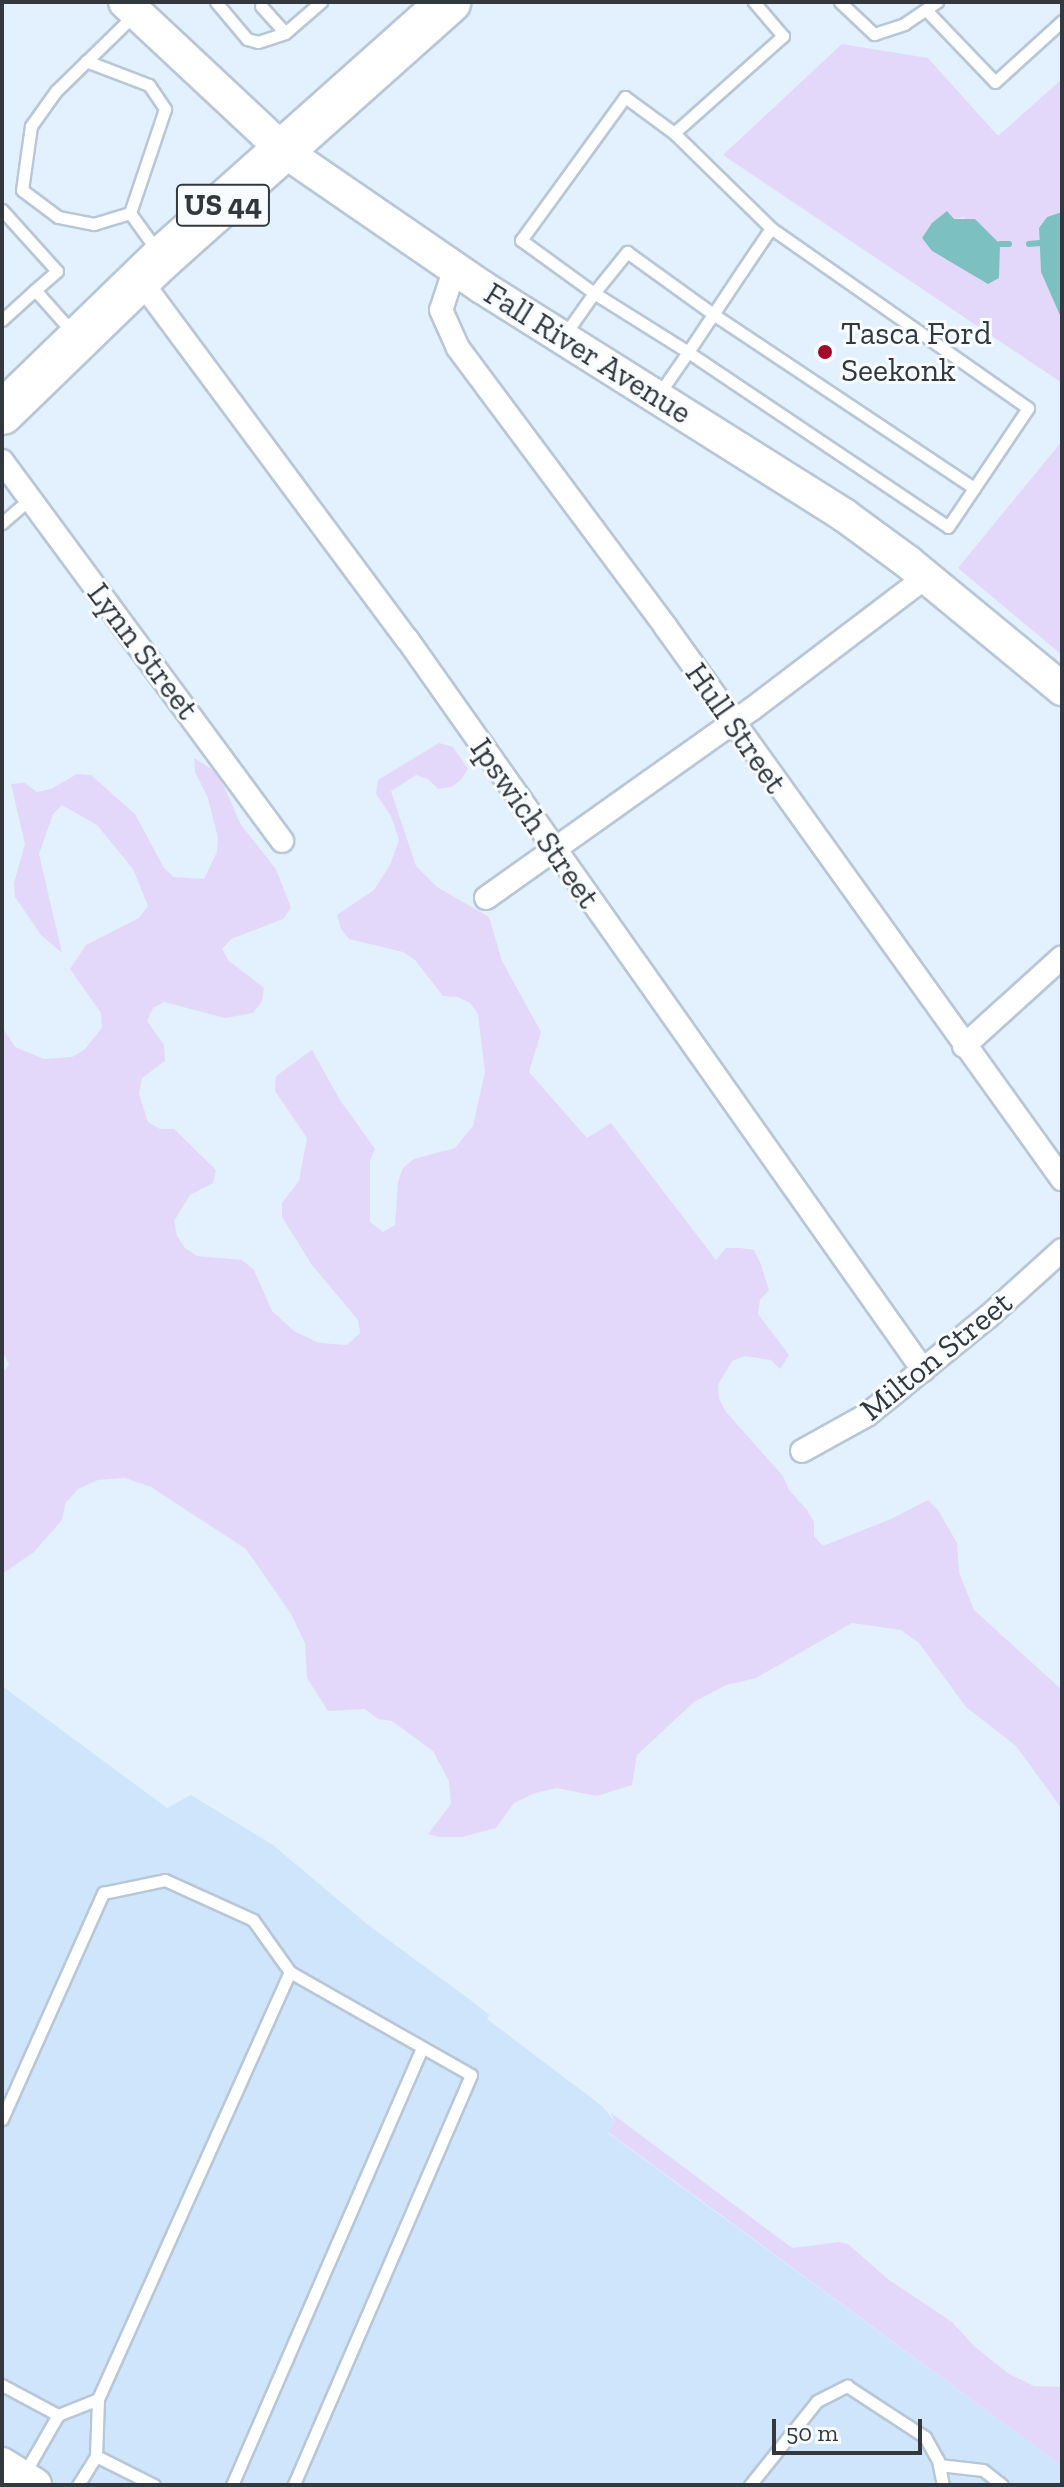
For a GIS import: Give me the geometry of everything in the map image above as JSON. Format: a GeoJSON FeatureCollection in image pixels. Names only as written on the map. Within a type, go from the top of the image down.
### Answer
{"type":"FeatureCollection","features":[{"type":"Feature","properties":{"kind":"highway","name":"US 44"},"geometry":{"type":"LineString","coordinates":[[2,413],[151,269],[449,2]]}},
{"type":"Feature","properties":{"kind":"main road","name":"Fall River Avenue"},"geometry":{"type":"LineString","coordinates":[[131,7],[284,151],[455,268],[844,515],[926,577],[1062,689]]}},
{"type":"Feature","properties":{"kind":"street","name":"Hull Street"},"geometry":{"type":"LineString","coordinates":[[455,268],[441,310],[458,348],[665,626],[1062,1179]]}},
{"type":"Feature","properties":{"kind":"street","name":"Ipswich Street"},"geometry":{"type":"LineString","coordinates":[[151,269],[389,614],[923,1370]]}},
{"type":"Feature","properties":{"kind":"street","name":"Lynn Street"},"geometry":{"type":"LineString","coordinates":[[2,461],[282,841]]}},
{"type":"Feature","properties":{"kind":"street"},"geometry":{"type":"LineString","coordinates":[[486,898],[926,577]]}},
{"type":"Feature","properties":{"kind":"street"},"geometry":{"type":"LineString","coordinates":[[964,1046],[1062,957]]}},
{"type":"Feature","properties":{"kind":"street","name":"Milton Street"},"geometry":{"type":"LineString","coordinates":[[802,1451],[867,1415],[1062,1250]]}},
{"type":"Feature","properties":{"kind":"lane"},"geometry":{"type":"LineString","coordinates":[[216,2],[247,39],[258,42],[285,33],[321,2]]}},
{"type":"Feature","properties":{"kind":"lane"},"geometry":{"type":"LineString","coordinates":[[674,133],[783,36],[754,2]]}},
{"type":"Feature","properties":{"kind":"lane"},"geometry":{"type":"LineString","coordinates":[[840,2],[874,34],[932,6],[995,82],[1062,21]]}},
{"type":"Feature","properties":{"kind":"lane"},"geometry":{"type":"LineString","coordinates":[[261,6],[285,33]]}},
{"type":"Feature","properties":{"kind":"lane"},"geometry":{"type":"LineString","coordinates":[[130,213],[94,224],[58,217],[22,190],[31,126],[56,91],[131,7]]}},
{"type":"Feature","properties":{"kind":"lane"},"geometry":{"type":"LineString","coordinates":[[86,61],[149,85],[165,109],[130,213],[151,269]]}},
{"type":"Feature","properties":{"kind":"lane"},"geometry":{"type":"LineString","coordinates":[[625,97],[674,133],[771,228],[1028,408],[948,527],[688,352],[594,293],[521,240],[625,97]]}},
{"type":"Feature","properties":{"kind":"lane"},"geometry":{"type":"LineString","coordinates":[[2,210],[57,271],[2,320]]}},
{"type":"Feature","properties":{"kind":"lane"},"geometry":{"type":"LineString","coordinates":[[658,396],[771,228]]}},
{"type":"Feature","properties":{"kind":"lane"},"geometry":{"type":"LineString","coordinates":[[562,337],[627,252],[713,314],[974,488]]}},
{"type":"Feature","properties":{"kind":"lane"},"geometry":{"type":"LineString","coordinates":[[35,290],[78,338]]}},
{"type":"Feature","properties":{"kind":"lane"},"geometry":{"type":"LineString","coordinates":[[2,523],[30,499]]}},
{"type":"Feature","properties":{"kind":"lane"},"geometry":{"type":"LineString","coordinates":[[2,2119],[103,1893],[165,1880],[253,1920],[290,1972],[471,2075],[294,2485]]}},
{"type":"Feature","properties":{"kind":"lane"},"geometry":{"type":"LineString","coordinates":[[78,2485],[96,2456],[98,2399],[290,1972]]}},
{"type":"Feature","properties":{"kind":"lane"},"geometry":{"type":"LineString","coordinates":[[232,2485],[422,2047]]}},
{"type":"Feature","properties":{"kind":"lane"},"geometry":{"type":"LineString","coordinates":[[2,2385],[58,2415]]}},
{"type":"Feature","properties":{"kind":"lane"},"geometry":{"type":"LineString","coordinates":[[750,2485],[817,2401],[847,2386],[925,2437],[939,2465],[943,2485]]}},
{"type":"Feature","properties":{"kind":"lane"},"geometry":{"type":"LineString","coordinates":[[20,2475],[58,2415],[98,2399]]}},
{"type":"Feature","properties":{"kind":"lane"},"geometry":{"type":"LineString","coordinates":[[96,2456],[154,2485]]}},
{"type":"Feature","properties":{"kind":"lane"},"geometry":{"type":"LineString","coordinates":[[939,2465],[983,2470],[1002,2485]]}},
{"type":"Feature","properties":{"kind":"shaded area"},"geometry":{"type":"Polygon","coordinates":[[[842,44],[928,58],[998,136],[1062,79],[1062,212],[1047,217],[1039,228],[1041,272],[1062,320],[1062,383],[723,155],[842,44]],[[965,217],[954,219],[922,238],[932,251],[946,260],[965,217]]]}},
{"type":"Feature","properties":{"kind":"shaded area"},"geometry":{"type":"Polygon","coordinates":[[[947,211],[954,219],[975,219],[1000,244],[999,278],[988,284],[932,251],[922,238],[932,223],[947,211]]]}},
{"type":"Feature","properties":{"kind":"shaded area"},"geometry":{"type":"Polygon","coordinates":[[[1062,212],[1062,320],[1041,272],[1039,228],[1047,217],[1062,212]]]}},
{"type":"Feature","properties":{"kind":"shaded area"},"geometry":{"type":"Polygon","coordinates":[[[1062,441],[1062,655],[958,568],[1062,441]]]}},
{"type":"Feature","properties":{"kind":"shaded area"},"geometry":{"type":"Polygon","coordinates":[[[439,743],[453,747],[468,769],[461,780],[451,787],[438,789],[428,779],[416,775],[391,791],[416,866],[437,887],[489,917],[502,961],[541,1032],[529,1072],[587,1138],[611,1123],[716,1260],[726,1248],[740,1248],[754,1250],[760,1262],[769,1290],[760,1300],[758,1314],[789,1355],[780,1369],[771,1360],[745,1356],[732,1361],[718,1385],[719,1399],[726,1412],[783,1476],[789,1490],[814,1522],[814,1536],[823,1546],[891,1519],[928,1500],[938,1510],[957,1543],[959,1572],[974,1610],[1062,1690],[1062,1809],[1016,1746],[966,1707],[919,1643],[901,1630],[852,1623],[756,1678],[726,1685],[694,1702],[637,1755],[632,1785],[597,1796],[557,1788],[535,1793],[514,1803],[496,1828],[462,1837],[439,1837],[428,1834],[451,1804],[449,1781],[433,1751],[392,1721],[378,1719],[365,1709],[328,1711],[307,1678],[305,1643],[291,1614],[246,1549],[151,1487],[125,1478],[98,1480],[78,1489],[65,1504],[62,1520],[34,1552],[2,1574],[2,1373],[9,1365],[2,1350],[2,1027],[15,1047],[44,1059],[72,1057],[84,1050],[102,1028],[101,1013],[70,969],[86,945],[139,918],[148,906],[133,869],[97,825],[62,805],[53,814],[39,854],[62,953],[41,935],[15,897],[14,883],[25,844],[11,784],[25,783],[37,792],[51,789],[77,774],[91,775],[135,814],[164,868],[174,877],[204,879],[217,852],[218,838],[208,798],[195,772],[194,758],[218,773],[241,825],[276,869],[291,908],[283,919],[231,939],[222,949],[229,961],[264,988],[262,1001],[253,1013],[225,1018],[164,1002],[153,1008],[147,1021],[164,1045],[165,1061],[142,1078],[139,1094],[148,1122],[160,1129],[174,1129],[216,1170],[213,1183],[190,1195],[174,1221],[177,1236],[185,1248],[197,1256],[242,1260],[254,1270],[272,1311],[294,1331],[319,1343],[347,1345],[360,1333],[358,1320],[312,1265],[282,1217],[282,1203],[299,1181],[307,1138],[275,1091],[276,1076],[312,1050],[340,1100],[375,1149],[370,1161],[370,1222],[383,1232],[395,1225],[398,1182],[403,1168],[414,1159],[455,1148],[473,1126],[485,1072],[478,1014],[470,1003],[458,997],[443,996],[415,960],[403,952],[349,939],[341,929],[337,915],[374,890],[390,865],[399,840],[391,816],[376,794],[378,780],[439,743]]]}},
{"type":"Feature","properties":{"kind":"shaded area"},"geometry":{"type":"Polygon","coordinates":[[[2,1686],[167,1808],[191,1795],[273,1845],[368,1925],[469,1999],[489,2015],[487,2019],[602,2106],[615,2122],[608,2133],[1062,2466],[1062,2485],[2,2485],[2,1686]]]}},
{"type":"Feature","properties":{"kind":"shaded area"},"geometry":{"type":"Polygon","coordinates":[[[611,2113],[792,2248],[840,2242],[849,2245],[889,2280],[952,2322],[974,2346],[1009,2374],[1034,2386],[1062,2387],[1062,2466],[608,2132],[615,2122],[611,2113]]]}},
{"type":"Feature","properties":{"kind":"waterway"},"geometry":{"type":"LineString","coordinates":[[1029,244],[1040,243]]}},
{"type":"Feature","properties":{"kind":"waterway"},"geometry":{"type":"LineString","coordinates":[[1000,244],[1009,244]]}},
{"type":"Feature","properties":{"kind":"place","name":"Tasca Ford Seekonk"},"geometry":{"type":"Point","coordinates":[825,352]}}]}
